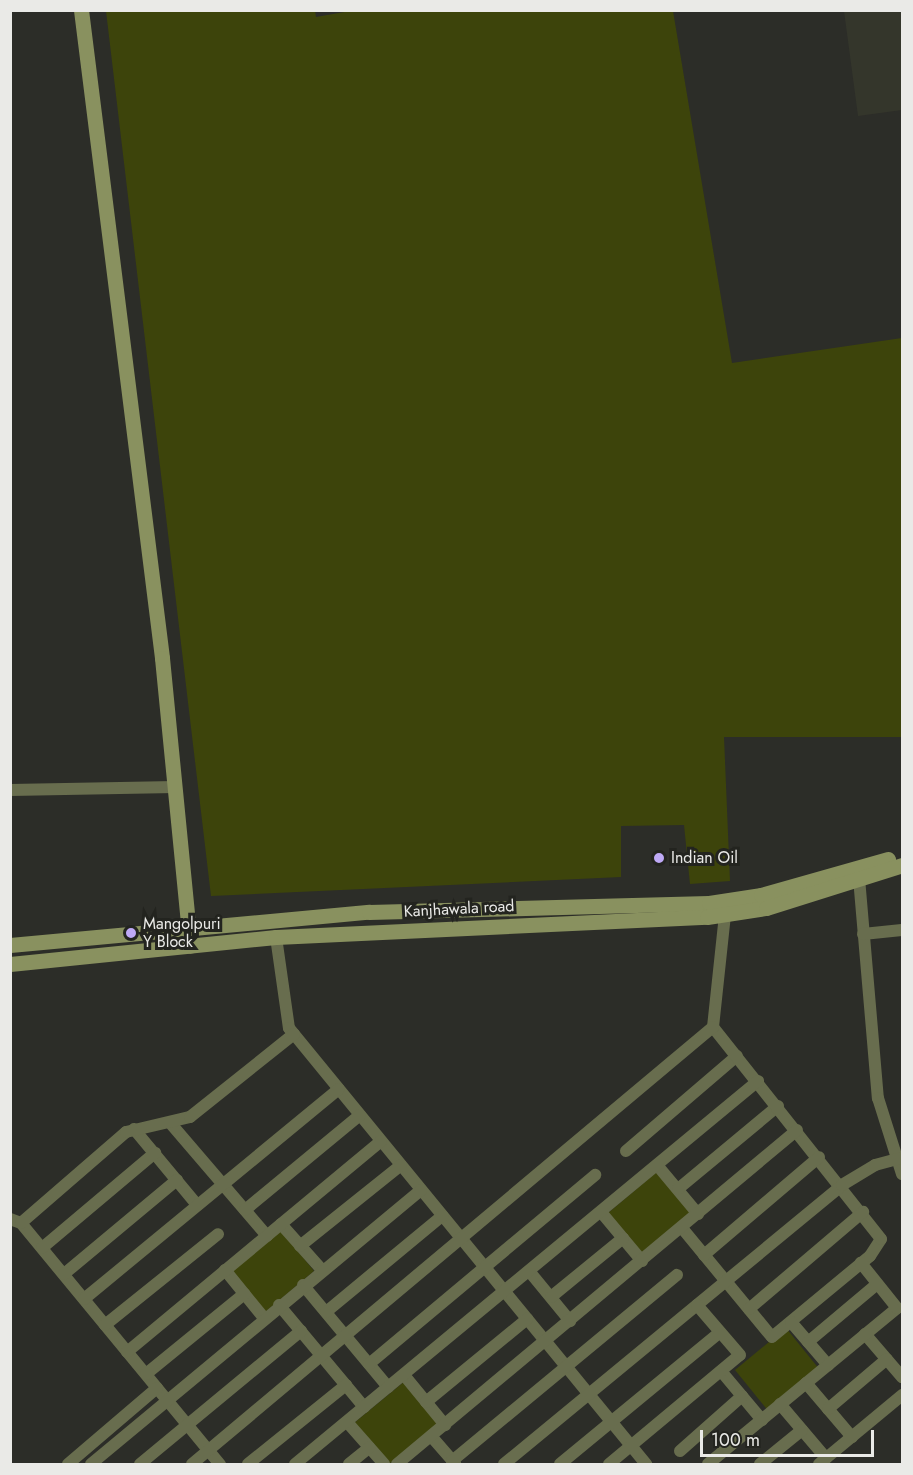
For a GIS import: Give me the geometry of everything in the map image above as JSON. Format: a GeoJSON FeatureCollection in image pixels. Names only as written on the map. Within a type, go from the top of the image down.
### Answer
{"type":"FeatureCollection","features":[{"type":"Feature","properties":{"kind":"main road"},"geometry":{"type":"LineString","coordinates":[[81,10],[175,787],[190,946]]}},
{"type":"Feature","properties":{"kind":"main road","name":"Kanjhawala road"},"geometry":{"type":"LineString","coordinates":[[10,964],[276,937],[627,912],[709,903],[762,895],[903,855]]}},
{"type":"Feature","properties":{"kind":"main road","name":"Kanjhawala road"},"geometry":{"type":"LineString","coordinates":[[10,945],[369,912],[725,914],[766,908],[903,865]]}},
{"type":"Feature","properties":{"kind":"street"},"geometry":{"type":"LineString","coordinates":[[10,790],[175,787]]}},
{"type":"Feature","properties":{"kind":"street"},"geometry":{"type":"LineString","coordinates":[[859,878],[878,1098],[903,1174]]}},
{"type":"Feature","properties":{"kind":"street"},"geometry":{"type":"LineString","coordinates":[[192,1464],[463,1240],[713,1027],[725,914]]}},
{"type":"Feature","properties":{"kind":"street"},"geometry":{"type":"LineString","coordinates":[[863,934],[903,930]]}},
{"type":"Feature","properties":{"kind":"street"},"geometry":{"type":"LineString","coordinates":[[276,937],[284,1012],[294,1034],[646,1464]]}},
{"type":"Feature","properties":{"kind":"street"},"geometry":{"type":"LineString","coordinates":[[682,1228],[772,1337],[861,1263],[880,1239],[842,1185],[713,1027]]}},
{"type":"Feature","properties":{"kind":"street"},"geometry":{"type":"LineString","coordinates":[[220,1464],[64,1274],[16,1221],[134,1129],[172,1125],[190,1117],[294,1034]]}},
{"type":"Feature","properties":{"kind":"street"},"geometry":{"type":"LineString","coordinates":[[626,1151],[737,1056]]}},
{"type":"Feature","properties":{"kind":"street"},"geometry":{"type":"LineString","coordinates":[[295,1464],[758,1081]]}},
{"type":"Feature","properties":{"kind":"street"},"geometry":{"type":"LineString","coordinates":[[84,1299],[339,1089]]}},
{"type":"Feature","properties":{"kind":"street"},"geometry":{"type":"LineString","coordinates":[[678,1189],[778,1106]]}},
{"type":"Feature","properties":{"kind":"street"},"geometry":{"type":"LineString","coordinates":[[245,1210],[360,1115]]}},
{"type":"Feature","properties":{"kind":"street"},"geometry":{"type":"LineString","coordinates":[[172,1125],[267,1236]]}},
{"type":"Feature","properties":{"kind":"street"},"geometry":{"type":"LineString","coordinates":[[134,1129],[198,1204]]}},
{"type":"Feature","properties":{"kind":"street"},"geometry":{"type":"LineString","coordinates":[[405,1462],[431,1436],[797,1130]]}},
{"type":"Feature","properties":{"kind":"street"},"geometry":{"type":"LineString","coordinates":[[127,1352],[381,1141]]}},
{"type":"Feature","properties":{"kind":"street"},"geometry":{"type":"LineString","coordinates":[[42,1248],[155,1153]]}},
{"type":"Feature","properties":{"kind":"street"},"geometry":{"type":"LineString","coordinates":[[704,1255],[819,1157]]}},
{"type":"Feature","properties":{"kind":"street"},"geometry":{"type":"LineString","coordinates":[[504,1464],[842,1185],[899,1158]]}},
{"type":"Feature","properties":{"kind":"street"},"geometry":{"type":"LineString","coordinates":[[300,1246],[401,1165]]}},
{"type":"Feature","properties":{"kind":"street"},"geometry":{"type":"LineString","coordinates":[[657,1165],[698,1214]]}},
{"type":"Feature","properties":{"kind":"street"},"geometry":{"type":"LineString","coordinates":[[369,1364],[595,1175]]}},
{"type":"Feature","properties":{"kind":"street"},"geometry":{"type":"LineString","coordinates":[[64,1274],[177,1180]]}},
{"type":"Feature","properties":{"kind":"street"},"geometry":{"type":"LineString","coordinates":[[91,1464],[303,1285],[422,1190]]}},
{"type":"Feature","properties":{"kind":"street"},"geometry":{"type":"LineString","coordinates":[[601,1212],[642,1261]]}},
{"type":"Feature","properties":{"kind":"street"},"geometry":{"type":"LineString","coordinates":[[749,1309],[863,1212]]}},
{"type":"Feature","properties":{"kind":"street"},"geometry":{"type":"LineString","coordinates":[[326,1312],[442,1216]]}},
{"type":"Feature","properties":{"kind":"street"},"geometry":{"type":"LineString","coordinates":[[281,1224],[322,1270]]}},
{"type":"Feature","properties":{"kind":"street"},"geometry":{"type":"LineString","coordinates":[[105,1325],[218,1234]]}},
{"type":"Feature","properties":{"kind":"street"},"geometry":{"type":"LineString","coordinates":[[551,1297],[623,1238]]}},
{"type":"Feature","properties":{"kind":"street"},"geometry":{"type":"LineString","coordinates":[[708,1464],[897,1308],[861,1263]]}},
{"type":"Feature","properties":{"kind":"street"},"geometry":{"type":"LineString","coordinates":[[225,1270],[264,1318]]}},
{"type":"Feature","properties":{"kind":"street"},"geometry":{"type":"LineString","coordinates":[[529,1271],[570,1321]]}},
{"type":"Feature","properties":{"kind":"street"},"geometry":{"type":"LineString","coordinates":[[431,1436],[453,1463],[677,1275]]}},
{"type":"Feature","properties":{"kind":"street"},"geometry":{"type":"LineString","coordinates":[[808,1342],[877,1284]]}},
{"type":"Feature","properties":{"kind":"street"},"geometry":{"type":"LineString","coordinates":[[303,1285],[388,1388]]}},
{"type":"Feature","properties":{"kind":"street"},"geometry":{"type":"LineString","coordinates":[[146,1374],[244,1294]]}},
{"type":"Feature","properties":{"kind":"street"},"geometry":{"type":"LineString","coordinates":[[279,1305],[364,1407]]}},
{"type":"Feature","properties":{"kind":"street"},"geometry":{"type":"LineString","coordinates":[[609,1464],[740,1355],[697,1305]]}},
{"type":"Feature","properties":{"kind":"street"},"geometry":{"type":"LineString","coordinates":[[426,1402],[527,1319]]}},
{"type":"Feature","properties":{"kind":"street"},"geometry":{"type":"LineString","coordinates":[[791,1322],[828,1365]]}},
{"type":"Feature","properties":{"kind":"street"},"geometry":{"type":"LineString","coordinates":[[140,1464],[301,1331]]}},
{"type":"Feature","properties":{"kind":"street"},"geometry":{"type":"LineString","coordinates":[[560,1464],[720,1332]]}},
{"type":"Feature","properties":{"kind":"street"},"geometry":{"type":"LineString","coordinates":[[865,1334],[903,1377]]}},
{"type":"Feature","properties":{"kind":"street"},"geometry":{"type":"LineString","coordinates":[[828,1409],[887,1359]]}},
{"type":"Feature","properties":{"kind":"street"},"geometry":{"type":"LineString","coordinates":[[721,1371],[762,1420]]}},
{"type":"Feature","properties":{"kind":"street"},"geometry":{"type":"LineString","coordinates":[[404,1375],[445,1425]]}},
{"type":"Feature","properties":{"kind":"street"},"geometry":{"type":"LineString","coordinates":[[806,1383],[852,1437]]}},
{"type":"Feature","properties":{"kind":"street"},"geometry":{"type":"LineString","coordinates":[[248,1464],[346,1385]]}},
{"type":"Feature","properties":{"kind":"street"},"geometry":{"type":"LineString","coordinates":[[68,1464],[157,1388]]}},
{"type":"Feature","properties":{"kind":"street"},"geometry":{"type":"LineString","coordinates":[[780,1404],[802,1430],[822,1461],[903,1395]]}},
{"type":"Feature","properties":{"kind":"street"},"geometry":{"type":"LineString","coordinates":[[680,1450],[742,1396]]}},
{"type":"Feature","properties":{"kind":"street"},"geometry":{"type":"LineString","coordinates":[[347,1422],[384,1464]]}},
{"type":"Feature","properties":{"kind":"street"},"geometry":{"type":"LineString","coordinates":[[760,1464],[802,1430]]}},
{"type":"Feature","properties":{"kind":"street"},"geometry":{"type":"LineString","coordinates":[[349,1464],[369,1448]]}},
{"type":"Feature","properties":{"kind":"shaded area"},"geometry":{"type":"Polygon","coordinates":[[[844,11],[902,11],[902,110],[858,116],[844,11]]]}},
{"type":"Feature","properties":{"kind":"green space"},"geometry":{"type":"Polygon","coordinates":[[[315,10],[316,17],[356,10],[673,11],[732,363],[902,338],[902,737],[724,737],[730,881],[690,884],[684,825],[621,826],[621,877],[211,896],[106,11],[315,10]]]}},
{"type":"Feature","properties":{"kind":"green space"},"geometry":{"type":"Polygon","coordinates":[[[658,1171],[693,1212],[642,1255],[608,1213],[658,1171]]]}},
{"type":"Feature","properties":{"kind":"green space"},"geometry":{"type":"Polygon","coordinates":[[[280,1229],[314,1271],[264,1313],[229,1271],[280,1229]]]}},
{"type":"Feature","properties":{"kind":"green space"},"geometry":{"type":"Polygon","coordinates":[[[786,1328],[820,1370],[769,1412],[735,1370],[786,1328]]]}},
{"type":"Feature","properties":{"kind":"green space"},"geometry":{"type":"Polygon","coordinates":[[[405,1381],[440,1423],[389,1464],[354,1423],[405,1381]]]}},
{"type":"Feature","properties":{"kind":"place","name":"Indian Oil"},"geometry":{"type":"Point","coordinates":[659,858]}},
{"type":"Feature","properties":{"kind":"place","name":"Mangolpuri Y Block"},"geometry":{"type":"Point","coordinates":[131,933]}}]}
